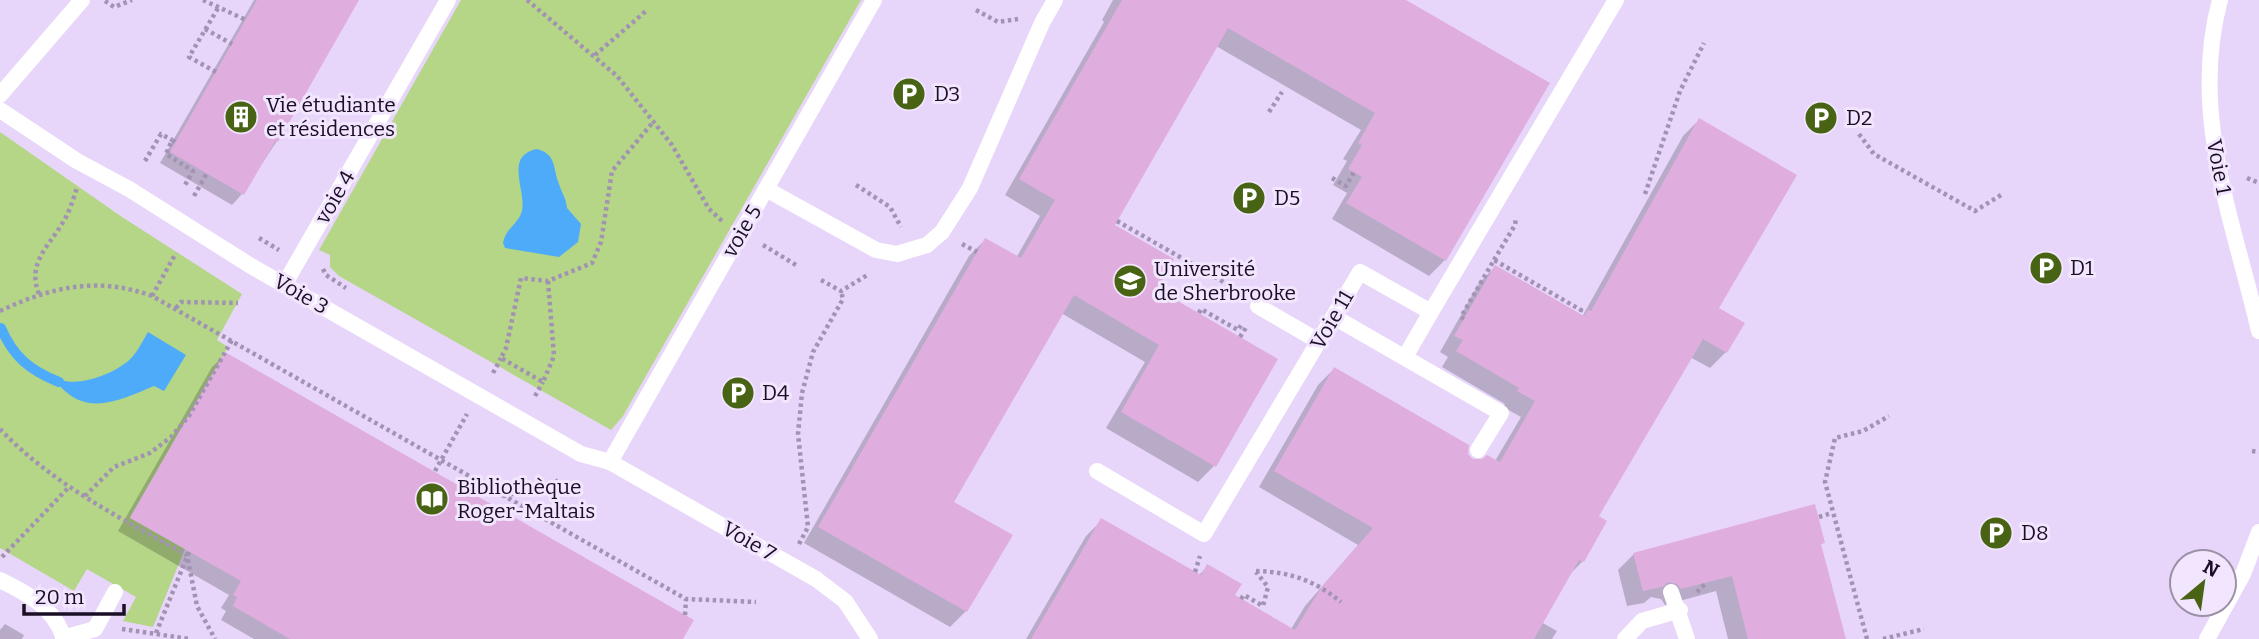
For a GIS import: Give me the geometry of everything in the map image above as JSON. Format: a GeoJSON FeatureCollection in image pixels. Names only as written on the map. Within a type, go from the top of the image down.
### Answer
{"type":"FeatureCollection","features":[{"type":"Feature","properties":{"kind":"lane"},"geometry":{"type":"LineString","coordinates":[[0,95],[26,61],[82,0]]}},
{"type":"Feature","properties":{"kind":"lane","name":"voie 4"},"geometry":{"type":"LineString","coordinates":[[284,285],[448,0]]}},
{"type":"Feature","properties":{"kind":"lane","name":"voie 5"},"geometry":{"type":"LineString","coordinates":[[610,462],[874,0]]}},
{"type":"Feature","properties":{"kind":"lane"},"geometry":{"type":"LineString","coordinates":[[766,189],[876,250],[907,253],[927,245],[942,232],[970,188],[1040,27],[1055,0]]}},
{"type":"Feature","properties":{"kind":"lane"},"geometry":{"type":"LineString","coordinates":[[1405,357],[1616,0]]}},
{"type":"Feature","properties":{"kind":"lane","name":"Voie 1"},"geometry":{"type":"LineString","coordinates":[[2214,1],[2211,54],[2212,135],[2229,220],[2258,323]]}},
{"type":"Feature","properties":{"kind":"lane","name":"Voie 3"},"geometry":{"type":"LineString","coordinates":[[0,110],[77,161],[129,189],[284,285],[581,454],[610,462]]}},
{"type":"Feature","properties":{"kind":"lane","name":"Voie 11"},"geometry":{"type":"LineString","coordinates":[[1097,471],[1204,534],[1360,272],[1431,313]]}},
{"type":"Feature","properties":{"kind":"lane"},"geometry":{"type":"LineString","coordinates":[[1258,306],[1320,342]]}},
{"type":"Feature","properties":{"kind":"lane"},"geometry":{"type":"LineString","coordinates":[[1334,317],[1501,413],[1478,450]]}},
{"type":"Feature","properties":{"kind":"lane","name":"Voie 7"},"geometry":{"type":"LineString","coordinates":[[610,462],[833,590],[858,617],[870,639]]}},
{"type":"Feature","properties":{"kind":"lane"},"geometry":{"type":"LineString","coordinates":[[2207,639],[2243,574],[2259,532]]}},
{"type":"Feature","properties":{"kind":"lane"},"geometry":{"type":"LineString","coordinates":[[0,580],[34,598],[52,615],[64,638],[95,629],[115,592]]}},
{"type":"Feature","properties":{"kind":"lane"},"geometry":{"type":"LineString","coordinates":[[1671,592],[1680,610],[1687,639]]}},
{"type":"Feature","properties":{"kind":"lane"},"geometry":{"type":"LineString","coordinates":[[1625,639],[1642,621],[1680,610]]}},
{"type":"Feature","properties":{"kind":"path"},"geometry":{"type":"LineString","coordinates":[[107,2],[119,6],[132,0]]}},
{"type":"Feature","properties":{"kind":"path"},"geometry":{"type":"LineString","coordinates":[[203,0],[246,20]]}},
{"type":"Feature","properties":{"kind":"path"},"geometry":{"type":"LineString","coordinates":[[527,0],[617,76],[685,164],[714,218],[731,227]]}},
{"type":"Feature","properties":{"kind":"path"},"geometry":{"type":"LineString","coordinates":[[216,72],[189,57],[218,8]]}},
{"type":"Feature","properties":{"kind":"path"},"geometry":{"type":"LineString","coordinates":[[976,10],[998,22],[1024,18]]}},
{"type":"Feature","properties":{"kind":"path"},"geometry":{"type":"LineString","coordinates":[[595,55],[646,11]]}},
{"type":"Feature","properties":{"kind":"path"},"geometry":{"type":"LineString","coordinates":[[205,29],[232,44]]}},
{"type":"Feature","properties":{"kind":"path"},"geometry":{"type":"LineString","coordinates":[[1646,194],[1680,90],[1704,43]]}},
{"type":"Feature","properties":{"kind":"path"},"geometry":{"type":"LineString","coordinates":[[1269,112],[1282,92]]}},
{"type":"Feature","properties":{"kind":"path"},"geometry":{"type":"LineString","coordinates":[[493,373],[506,348],[521,278],[548,281],[588,266],[594,260],[601,242],[611,171],[654,121]]}},
{"type":"Feature","properties":{"kind":"path"},"geometry":{"type":"LineString","coordinates":[[145,161],[161,134],[174,141],[166,154],[193,171],[184,185]]}},
{"type":"Feature","properties":{"kind":"path"},"geometry":{"type":"LineString","coordinates":[[1859,134],[1874,154],[1975,211],[2001,195]]}},
{"type":"Feature","properties":{"kind":"path"},"geometry":{"type":"LineString","coordinates":[[1332,178],[1346,186],[1354,172]]}},
{"type":"Feature","properties":{"kind":"path"},"geometry":{"type":"LineString","coordinates":[[194,196],[207,173]]}},
{"type":"Feature","properties":{"kind":"path"},"geometry":{"type":"LineString","coordinates":[[2244,177],[2259,183]]}},
{"type":"Feature","properties":{"kind":"path"},"geometry":{"type":"LineString","coordinates":[[856,186],[886,203],[895,214]]}},
{"type":"Feature","properties":{"kind":"path"},"geometry":{"type":"LineString","coordinates":[[38,294],[34,282],[36,265],[65,218],[77,187]]}},
{"type":"Feature","properties":{"kind":"path"},"geometry":{"type":"LineString","coordinates":[[1117,221],[1245,295]]}},
{"type":"Feature","properties":{"kind":"path"},"geometry":{"type":"LineString","coordinates":[[763,245],[796,265]]}},
{"type":"Feature","properties":{"kind":"path"},"geometry":{"type":"LineString","coordinates":[[967,247],[977,252]]}},
{"type":"Feature","properties":{"kind":"path"},"geometry":{"type":"LineString","coordinates":[[152,296],[176,253]]}},
{"type":"Feature","properties":{"kind":"path"},"geometry":{"type":"LineString","coordinates":[[1464,319],[1461,317],[1494,260],[1581,310],[1579,313]]}},
{"type":"Feature","properties":{"kind":"path"},"geometry":{"type":"LineString","coordinates":[[535,396],[554,356],[548,281]]}},
{"type":"Feature","properties":{"kind":"path"},"geometry":{"type":"LineString","coordinates":[[0,311],[38,294],[63,287],[95,284],[123,287],[152,296],[686,599],[756,601]]}},
{"type":"Feature","properties":{"kind":"path"},"geometry":{"type":"LineString","coordinates":[[805,534],[808,522],[798,433],[799,411],[810,361],[843,299],[841,291]]}},
{"type":"Feature","properties":{"kind":"path"},"geometry":{"type":"LineString","coordinates":[[176,308],[181,302],[238,303]]}},
{"type":"Feature","properties":{"kind":"path"},"geometry":{"type":"LineString","coordinates":[[1199,313],[1201,309],[1233,327]]}},
{"type":"Feature","properties":{"kind":"path"},"geometry":{"type":"LineString","coordinates":[[85,496],[114,467],[150,453],[171,437],[189,416],[232,340]]}},
{"type":"Feature","properties":{"kind":"path"},"geometry":{"type":"LineString","coordinates":[[501,358],[543,382]]}},
{"type":"Feature","properties":{"kind":"path"},"geometry":{"type":"LineString","coordinates":[[1867,639],[1825,482],[1835,438],[1863,431],[1889,416]]}},
{"type":"Feature","properties":{"kind":"path"},"geometry":{"type":"LineString","coordinates":[[435,471],[461,425]]}},
{"type":"Feature","properties":{"kind":"path"},"geometry":{"type":"LineString","coordinates":[[0,429],[32,460],[69,487],[188,553]]}},
{"type":"Feature","properties":{"kind":"path"},"geometry":{"type":"LineString","coordinates":[[2252,451],[2259,452]]}},
{"type":"Feature","properties":{"kind":"path"},"geometry":{"type":"LineString","coordinates":[[503,496],[549,486],[558,480]]}},
{"type":"Feature","properties":{"kind":"path"},"geometry":{"type":"LineString","coordinates":[[5,551],[69,487]]}},
{"type":"Feature","properties":{"kind":"path"},"geometry":{"type":"LineString","coordinates":[[1819,517],[1832,513]]}},
{"type":"Feature","properties":{"kind":"path"},"geometry":{"type":"LineString","coordinates":[[156,633],[188,553]]}},
{"type":"Feature","properties":{"kind":"path"},"geometry":{"type":"LineString","coordinates":[[188,553],[197,606],[215,639]]}},
{"type":"Feature","properties":{"kind":"path"},"geometry":{"type":"LineString","coordinates":[[1195,572],[1198,566]]}},
{"type":"Feature","properties":{"kind":"path"},"geometry":{"type":"LineString","coordinates":[[1241,599],[1244,595],[1262,606],[1268,587],[1256,571],[1279,572],[1315,583],[1340,602]]}},
{"type":"Feature","properties":{"kind":"path"},"geometry":{"type":"LineString","coordinates":[[685,615],[686,599]]}},
{"type":"Feature","properties":{"kind":"path"},"geometry":{"type":"LineString","coordinates":[[123,629],[190,639]]}},
{"type":"Feature","properties":{"kind":"path"},"geometry":{"type":"LineString","coordinates":[[1883,639],[1924,629]]}},
{"type":"Feature","properties":{"kind":"green space"},"geometry":{"type":"Polygon","coordinates":[[[461,0],[861,0],[623,416],[611,430],[339,276],[330,267],[330,255],[319,250],[461,0]]]}},
{"type":"Feature","properties":{"kind":"green space"},"geometry":{"type":"Polygon","coordinates":[[[0,132],[122,217],[242,294],[217,340],[228,347],[130,517],[185,549],[153,627],[123,621],[136,597],[87,569],[74,591],[0,548],[0,132]]]}},
{"type":"Feature","properties":{"kind":"water"},"geometry":{"type":"Polygon","coordinates":[[[537,149],[551,158],[567,208],[581,224],[578,242],[559,257],[505,248],[503,243],[523,206],[519,177],[521,159],[537,149]]]}},
{"type":"Feature","properties":{"kind":"water"},"geometry":{"type":"Polygon","coordinates":[[[148,332],[186,355],[164,391],[154,386],[116,400],[92,403],[80,401],[58,384],[61,380],[69,382],[100,377],[119,367],[133,356],[148,332]]]}},
{"type":"Feature","properties":{"kind":"building","name":"Vie étudiante et résidences"},"geometry":{"type":"Polygon","coordinates":[[[257,0],[359,0],[278,142],[276,140],[244,195],[170,152],[257,0]]]}},
{"type":"Feature","properties":{"kind":"building"},"geometry":{"type":"Polygon","coordinates":[[[1122,0],[1406,0],[1550,83],[1446,261],[1346,203],[1362,177],[1348,169],[1362,145],[1358,143],[1375,113],[1228,28],[1115,225],[1174,259],[1157,289],[1278,359],[1216,467],[1121,412],[1159,345],[1074,295],[954,502],[1013,535],[967,612],[818,527],[985,238],[1021,258],[1055,200],[1019,179],[1122,0]]]}},
{"type":"Feature","properties":{"kind":"building"},"geometry":{"type":"Polygon","coordinates":[[[1699,118],[1797,175],[1719,308],[1745,323],[1727,353],[1703,339],[1599,516],[1607,521],[1584,562],[1579,560],[1534,639],[1031,639],[1101,518],[1201,575],[1207,564],[1242,584],[1235,595],[1295,630],[1321,588],[1373,528],[1274,471],[1334,367],[1469,445],[1468,454],[1473,459],[1482,459],[1487,455],[1500,462],[1535,401],[1517,391],[1519,388],[1456,351],[1463,340],[1454,336],[1495,265],[1584,316],[1588,310],[1591,311],[1699,118]]]}},
{"type":"Feature","properties":{"kind":"building"},"geometry":{"type":"Polygon","coordinates":[[[225,352],[694,620],[683,639],[290,639],[233,606],[237,597],[233,595],[241,581],[130,518],[225,352]]]}},
{"type":"Feature","properties":{"kind":"building"},"geometry":{"type":"Polygon","coordinates":[[[1815,504],[1825,543],[1821,544],[1846,639],[1748,639],[1732,576],[1681,589],[1677,584],[1668,582],[1662,587],[1643,591],[1633,553],[1815,504]]]}},
{"type":"Feature","properties":{"kind":"waterway"},"geometry":{"type":"LineString","coordinates":[[1,328],[11,347],[24,362],[59,382]]}},
{"type":"Feature","properties":{"kind":"place","name":"D3"},"geometry":{"type":"Point","coordinates":[909,94]}},
{"type":"Feature","properties":{"kind":"place","name":"Vie étudiante et résidences"},"geometry":{"type":"Point","coordinates":[241,117]}},
{"type":"Feature","properties":{"kind":"place","name":"D2"},"geometry":{"type":"Point","coordinates":[1821,118]}},
{"type":"Feature","properties":{"kind":"place","name":"D5"},"geometry":{"type":"Point","coordinates":[1249,198]}},
{"type":"Feature","properties":{"kind":"place","name":"D1"},"geometry":{"type":"Point","coordinates":[2046,268]}},
{"type":"Feature","properties":{"kind":"place","name":"Université de Sherbrooke"},"geometry":{"type":"Point","coordinates":[1130,281]}},
{"type":"Feature","properties":{"kind":"place","name":"D4"},"geometry":{"type":"Point","coordinates":[738,393]}},
{"type":"Feature","properties":{"kind":"place","name":"Bibliothèque Roger-Maltais"},"geometry":{"type":"Point","coordinates":[432,499]}},
{"type":"Feature","properties":{"kind":"place","name":"D8"},"geometry":{"type":"Point","coordinates":[1996,533]}}]}
